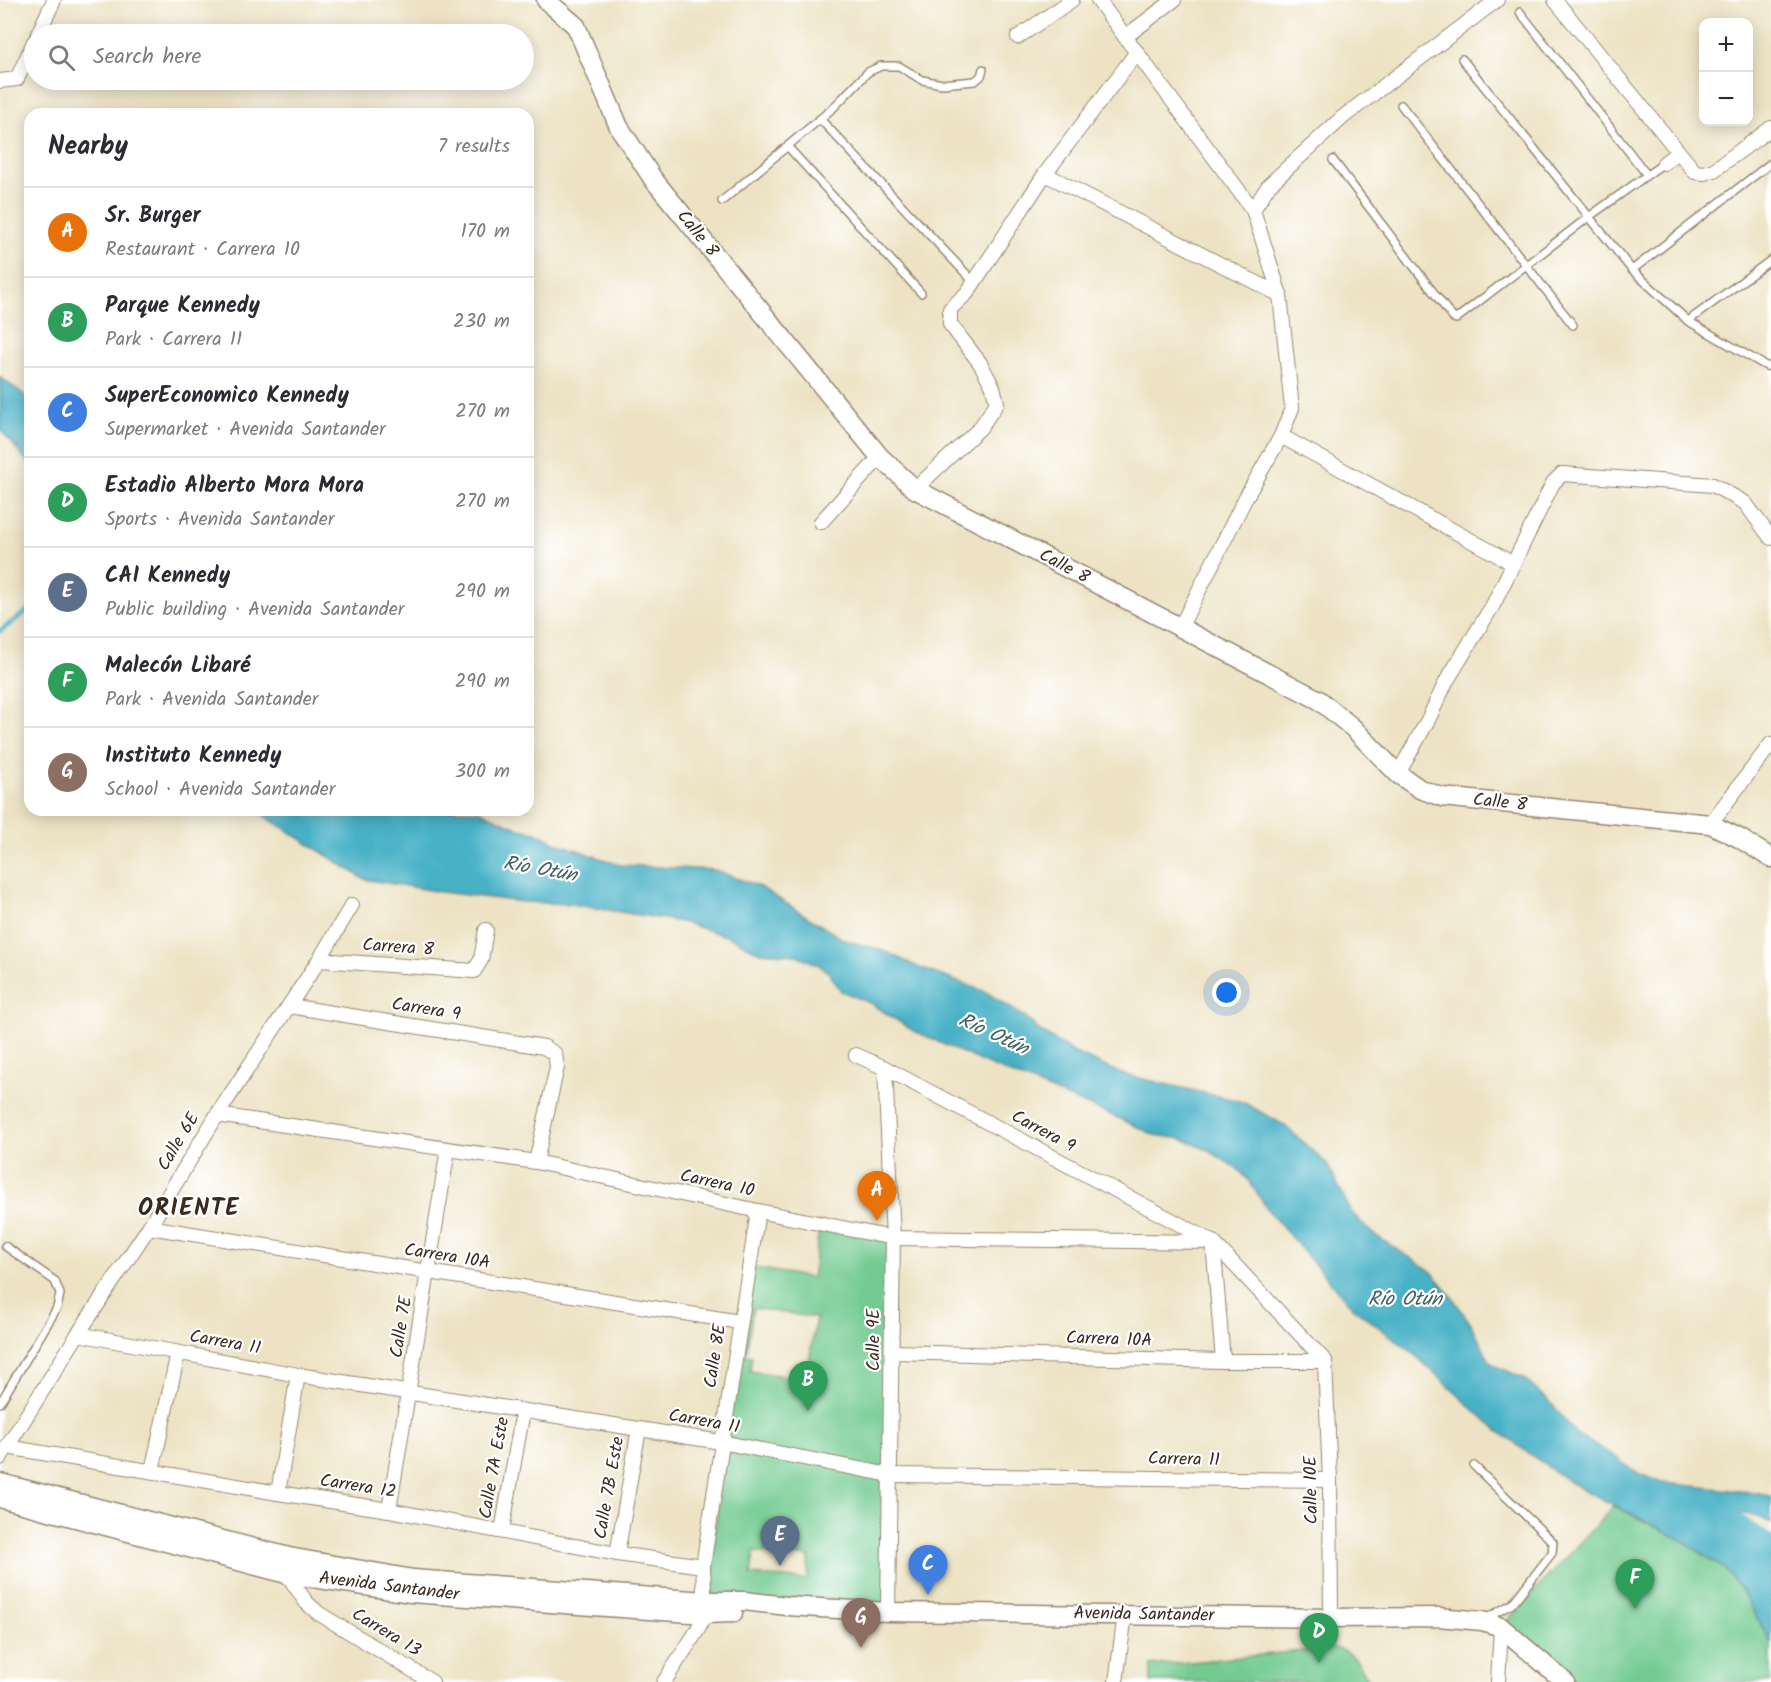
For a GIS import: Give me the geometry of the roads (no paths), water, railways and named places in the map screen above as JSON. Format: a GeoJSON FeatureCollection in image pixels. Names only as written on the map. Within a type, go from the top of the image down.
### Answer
{"type":"FeatureCollection","features":[{"type":"Feature","properties":{"kind":"street"},"geometry":{"type":"LineString","coordinates":[[43,24],[54,0]]}},
{"type":"Feature","properties":{"kind":"street","name":"Calle 8"},"geometry":{"type":"LineString","coordinates":[[546,0],[576,26],[619,127],[653,179],[880,457],[915,489],[1319,700],[1353,728],[1398,774],[1420,789],[1442,797],[1710,824],[1747,842],[1771,858]]}},
{"type":"Feature","properties":{"kind":"street"},"geometry":{"type":"LineString","coordinates":[[1018,37],[1072,0]]}},
{"type":"Feature","properties":{"kind":"street"},"geometry":{"type":"LineString","coordinates":[[1098,0],[1253,210],[1280,295],[1292,408],[1281,436],[1245,499],[1179,628]]}},
{"type":"Feature","properties":{"kind":"street"},"geometry":{"type":"LineString","coordinates":[[1125,37],[1174,0]]}},
{"type":"Feature","properties":{"kind":"street"},"geometry":{"type":"LineString","coordinates":[[1253,210],[1269,185],[1343,117],[1497,0]]}},
{"type":"Feature","properties":{"kind":"street"},"geometry":{"type":"LineString","coordinates":[[1555,0],[1677,153],[1695,172],[1704,173],[1714,170],[1771,128]]}},
{"type":"Feature","properties":{"kind":"street"},"geometry":{"type":"LineString","coordinates":[[915,489],[980,428],[997,403],[993,387],[980,363],[950,324],[951,309],[967,293],[1045,174],[1137,52]]}},
{"type":"Feature","properties":{"kind":"street"},"geometry":{"type":"LineString","coordinates":[[0,81],[17,80],[24,64]]}},
{"type":"Feature","properties":{"kind":"street"},"geometry":{"type":"LineString","coordinates":[[1664,163],[1677,153]]}},
{"type":"Feature","properties":{"kind":"street"},"geometry":{"type":"LineString","coordinates":[[1045,174],[1280,295]]}},
{"type":"Feature","properties":{"kind":"street"},"geometry":{"type":"LineString","coordinates":[[1281,436],[1512,563]]}},
{"type":"Feature","properties":{"kind":"street"},"geometry":{"type":"LineString","coordinates":[[821,522],[880,457]]}},
{"type":"Feature","properties":{"kind":"street"},"geometry":{"type":"LineString","coordinates":[[1398,774],[1451,674],[1493,605],[1553,483],[1562,474],[1713,485],[1745,503],[1771,538]]}},
{"type":"Feature","properties":{"kind":"street"},"geometry":{"type":"LineString","coordinates":[[1710,824],[1771,744]]}},
{"type":"Feature","properties":{"kind":"street","name":"Calle 6E"},"geometry":{"type":"LineString","coordinates":[[4,1453],[352,905]]}},
{"type":"Feature","properties":{"kind":"street","name":"Carrera 8"},"geometry":{"type":"LineString","coordinates":[[319,960],[474,971],[481,960],[486,930]]}},
{"type":"Feature","properties":{"kind":"street","name":"Carrera 9"},"geometry":{"type":"LineString","coordinates":[[289,1006],[544,1047],[555,1054],[557,1067],[536,1162]]}},
{"type":"Feature","properties":{"kind":"street","name":"Carrera 9"},"geometry":{"type":"LineString","coordinates":[[856,1055],[885,1068],[1213,1242],[1325,1361]]}},
{"type":"Feature","properties":{"kind":"street","name":"Calle 9E"},"geometry":{"type":"LineString","coordinates":[[885,1068],[892,1238],[888,1612]]}},
{"type":"Feature","properties":{"kind":"street","name":"Carrera 10"},"geometry":{"type":"LineString","coordinates":[[217,1115],[536,1162],[892,1238],[1213,1242]]}},
{"type":"Feature","properties":{"kind":"street","name":"Calle 7E"},"geometry":{"type":"LineString","coordinates":[[389,1510],[448,1149]]}},
{"type":"Feature","properties":{"kind":"street","name":"Calle 8E"},"geometry":{"type":"LineString","coordinates":[[705,1608],[703,1566],[758,1211]]}},
{"type":"Feature","properties":{"kind":"street","name":"Carrera 10A"},"geometry":{"type":"LineString","coordinates":[[148,1227],[740,1322]]}},
{"type":"Feature","properties":{"kind":"street"},"geometry":{"type":"LineString","coordinates":[[1213,1242],[1223,1361]]}},
{"type":"Feature","properties":{"kind":"street","name":"Carrera 11"},"geometry":{"type":"LineString","coordinates":[[78,1334],[298,1375],[721,1442],[890,1475],[1330,1480]]}},
{"type":"Feature","properties":{"kind":"street","name":"Carrera 10A"},"geometry":{"type":"LineString","coordinates":[[892,1352],[1223,1361],[1325,1361]]}},
{"type":"Feature","properties":{"kind":"street"},"geometry":{"type":"LineString","coordinates":[[152,1472],[178,1353]]}},
{"type":"Feature","properties":{"kind":"street","name":"Calle 10E"},"geometry":{"type":"LineString","coordinates":[[1325,1361],[1330,1480],[1331,1618]]}},
{"type":"Feature","properties":{"kind":"street"},"geometry":{"type":"LineString","coordinates":[[278,1493],[298,1375]]}},
{"type":"Feature","properties":{"kind":"street","name":"Calle 7A Este"},"geometry":{"type":"LineString","coordinates":[[502,1532],[523,1411]]}},
{"type":"Feature","properties":{"kind":"street","name":"Calle 7B Este"},"geometry":{"type":"LineString","coordinates":[[617,1554],[639,1429]]}},
{"type":"Feature","properties":{"kind":"street","name":"Carrera 12"},"geometry":{"type":"LineString","coordinates":[[4,1453],[152,1472],[389,1510],[617,1554],[703,1566]]}},
{"type":"Feature","properties":{"kind":"street","name":"Avenida Santander"},"geometry":{"type":"LineString","coordinates":[[0,1483],[288,1565]]}},
{"type":"Feature","properties":{"kind":"street","name":"Avenida Santander"},"geometry":{"type":"LineString","coordinates":[[0,1498],[411,1593],[705,1608],[743,1612],[787,1606],[888,1612],[1005,1615],[1439,1617],[1482,1621],[1501,1627]]}},
{"type":"Feature","properties":{"kind":"street","name":"Carrera 13"},"geometry":{"type":"LineString","coordinates":[[288,1565],[306,1602],[318,1613],[432,1682]]}},
{"type":"Feature","properties":{"kind":"street"},"geometry":{"type":"LineString","coordinates":[[664,1682],[697,1631],[705,1608]]}},
{"type":"Feature","properties":{"kind":"street"},"geometry":{"type":"LineString","coordinates":[[1116,1682],[1125,1614]]}},
{"type":"Feature","properties":{"kind":"street"},"geometry":{"type":"LineString","coordinates":[[1498,1682],[1501,1627]]}},
{"type":"Feature","properties":{"kind":"street"},"geometry":{"type":"LineString","coordinates":[[1501,1627],[1565,1682]]}},
{"type":"Feature","properties":{"kind":"lane"},"geometry":{"type":"LineString","coordinates":[[1520,12],[1647,175]]}},
{"type":"Feature","properties":{"kind":"lane"},"geometry":{"type":"LineString","coordinates":[[1462,59],[1632,270],[1688,321],[1771,367]]}},
{"type":"Feature","properties":{"kind":"lane"},"geometry":{"type":"LineString","coordinates":[[722,201],[820,119],[868,72],[881,66],[899,66],[922,80],[942,84],[975,81],[981,76],[983,69]]}},
{"type":"Feature","properties":{"kind":"lane"},"geometry":{"type":"LineString","coordinates":[[1401,105],[1573,325]]}},
{"type":"Feature","properties":{"kind":"lane"},"geometry":{"type":"LineString","coordinates":[[820,119],[974,282]]}},
{"type":"Feature","properties":{"kind":"lane"},"geometry":{"type":"LineString","coordinates":[[788,147],[921,293]]}},
{"type":"Feature","properties":{"kind":"lane"},"geometry":{"type":"LineString","coordinates":[[1333,160],[1453,318],[1460,317],[1590,216],[1664,163]]}},
{"type":"Feature","properties":{"kind":"lane"},"geometry":{"type":"LineString","coordinates":[[1632,270],[1771,163]]}},
{"type":"Feature","properties":{"kind":"lane"},"geometry":{"type":"LineString","coordinates":[[1688,321],[1771,260]]}},
{"type":"Feature","properties":{"kind":"lane"},"geometry":{"type":"LineString","coordinates":[[0,1403],[57,1308],[60,1294],[55,1281],[6,1246]]}},
{"type":"Feature","properties":{"kind":"lane"},"geometry":{"type":"LineString","coordinates":[[1474,1466],[1553,1542],[1552,1553],[1512,1604],[1482,1621]]}},
{"type":"Feature","properties":{"kind":"water"},"geometry":{"type":"Polygon","coordinates":[[[0,377],[24,395],[24,458],[0,429],[0,377]]]}},
{"type":"Feature","properties":{"kind":"water","name":"Río Otún"},"geometry":{"type":"Polygon","coordinates":[[[264,816],[300,816],[328,834],[411,858],[481,870],[490,863],[470,850],[338,816],[491,816],[520,829],[536,832],[557,843],[620,865],[715,870],[760,887],[844,940],[882,950],[920,968],[986,992],[1073,1052],[1122,1074],[1243,1102],[1284,1125],[1327,1164],[1352,1213],[1373,1234],[1431,1271],[1470,1323],[1491,1363],[1524,1379],[1552,1404],[1577,1435],[1613,1455],[1633,1471],[1663,1483],[1760,1493],[1771,1497],[1771,1524],[1757,1517],[1734,1513],[1712,1518],[1724,1536],[1771,1569],[1771,1643],[1742,1591],[1725,1569],[1682,1540],[1571,1483],[1488,1423],[1413,1353],[1351,1306],[1270,1213],[1239,1170],[1210,1151],[1183,1139],[1154,1135],[912,1030],[870,1003],[841,991],[829,973],[819,965],[797,955],[759,952],[732,938],[682,922],[571,904],[523,902],[441,892],[364,879],[264,816]]]}},
{"type":"Feature","properties":{"kind":"waterway"},"geometry":{"type":"LineString","coordinates":[[0,631],[24,613]]}},
{"type":"Feature","properties":{"kind":"waterway","name":"Río Otún"},"geometry":{"type":"LineString","coordinates":[[312,816],[359,833],[410,846],[529,869]]}},
{"type":"Feature","properties":{"kind":"waterway","name":"Río Otún"},"geometry":{"type":"LineString","coordinates":[[1679,1506],[1717,1516],[1771,1553]]}},
{"type":"Feature","properties":{"kind":"place","name":"Sr. Burger"},"geometry":{"type":"Point","coordinates":[877,1221]}},
{"type":"Feature","properties":{"kind":"place","name":"Parque Kennedy"},"geometry":{"type":"Point","coordinates":[808,1411]}},
{"type":"Feature","properties":{"kind":"place","name":"CAI Kennedy"},"geometry":{"type":"Point","coordinates":[780,1566]}},
{"type":"Feature","properties":{"kind":"place","name":"SuperEconomico Kennedy"},"geometry":{"type":"Point","coordinates":[928,1595]}},
{"type":"Feature","properties":{"kind":"place","name":"Malecón Libaré"},"geometry":{"type":"Point","coordinates":[1635,1609]}},
{"type":"Feature","properties":{"kind":"place","name":"Instituto Kennedy"},"geometry":{"type":"Point","coordinates":[861,1648]}},
{"type":"Feature","properties":{"kind":"place","name":"Estadio Alberto Mora Mora"},"geometry":{"type":"Point","coordinates":[1319,1663]}},
{"type":"Feature","properties":{"kind":"district","name":"ORIENTE"},"geometry":{"type":"Point","coordinates":[189,1208]}}]}
